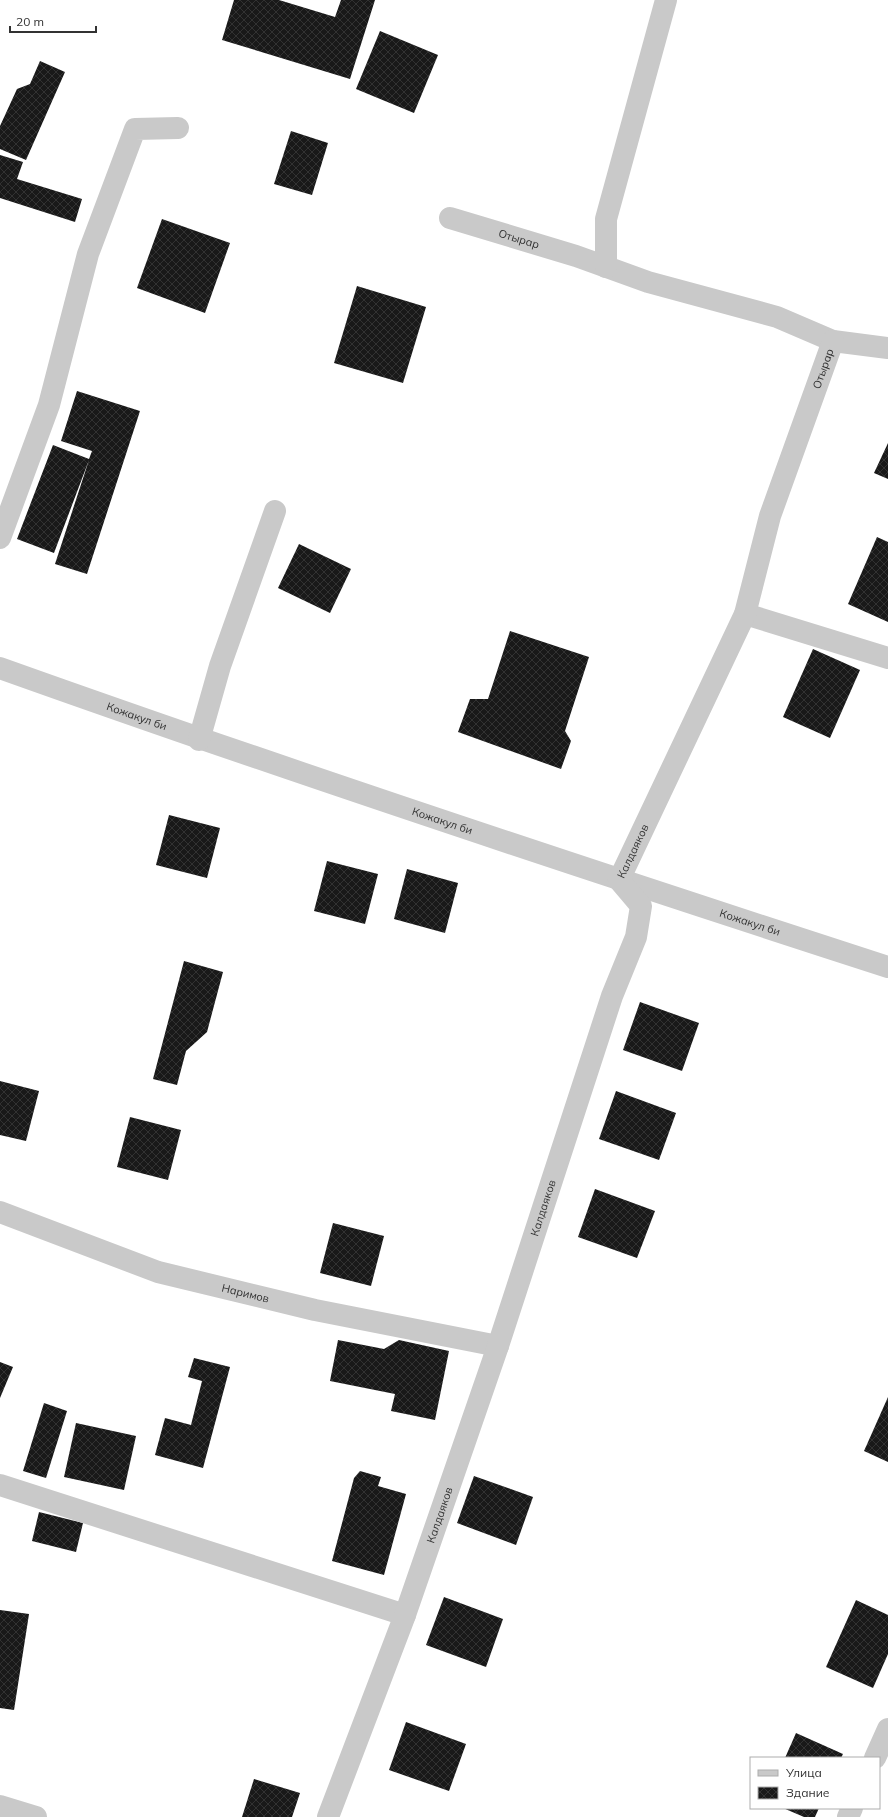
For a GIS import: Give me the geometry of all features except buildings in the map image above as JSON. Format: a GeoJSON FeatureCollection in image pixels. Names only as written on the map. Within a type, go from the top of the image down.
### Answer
{"type":"FeatureCollection","features":[{"type":"Feature","properties":{"kind":"street"},"geometry":{"type":"LineString","coordinates":[[606,267],[606,219],[666,0]]}},
{"type":"Feature","properties":{"kind":"street"},"geometry":{"type":"LineString","coordinates":[[0,538],[49,405],[88,254],[134,129],[178,128]]}},
{"type":"Feature","properties":{"kind":"street","name":"Отырар"},"geometry":{"type":"LineString","coordinates":[[450,218],[576,256],[648,282],[777,317],[833,341],[770,516],[745,614]]}},
{"type":"Feature","properties":{"kind":"street"},"geometry":{"type":"LineString","coordinates":[[833,341],[888,348]]}},
{"type":"Feature","properties":{"kind":"street"},"geometry":{"type":"LineString","coordinates":[[199,740],[220,666],[276,512]]}},
{"type":"Feature","properties":{"kind":"street"},"geometry":{"type":"LineString","coordinates":[[745,614],[888,658]]}},
{"type":"Feature","properties":{"kind":"street","name":"Калдаяков"},"geometry":{"type":"LineString","coordinates":[[328,1817],[405,1615],[498,1346],[612,996],[636,937],[641,906],[619,880],[745,614]]}},
{"type":"Feature","properties":{"kind":"street","name":"Кожакул би"},"geometry":{"type":"LineString","coordinates":[[0,668],[199,740],[619,880],[888,967]]}},
{"type":"Feature","properties":{"kind":"street","name":"Наримов"},"geometry":{"type":"LineString","coordinates":[[0,1212],[158,1272],[315,1310],[498,1346]]}},
{"type":"Feature","properties":{"kind":"street"},"geometry":{"type":"LineString","coordinates":[[0,1485],[405,1615]]}},
{"type":"Feature","properties":{"kind":"street"},"geometry":{"type":"LineString","coordinates":[[875,1757],[888,1729]]}},
{"type":"Feature","properties":{"kind":"street"},"geometry":{"type":"LineString","coordinates":[[0,1806],[36,1817]]}}]}
